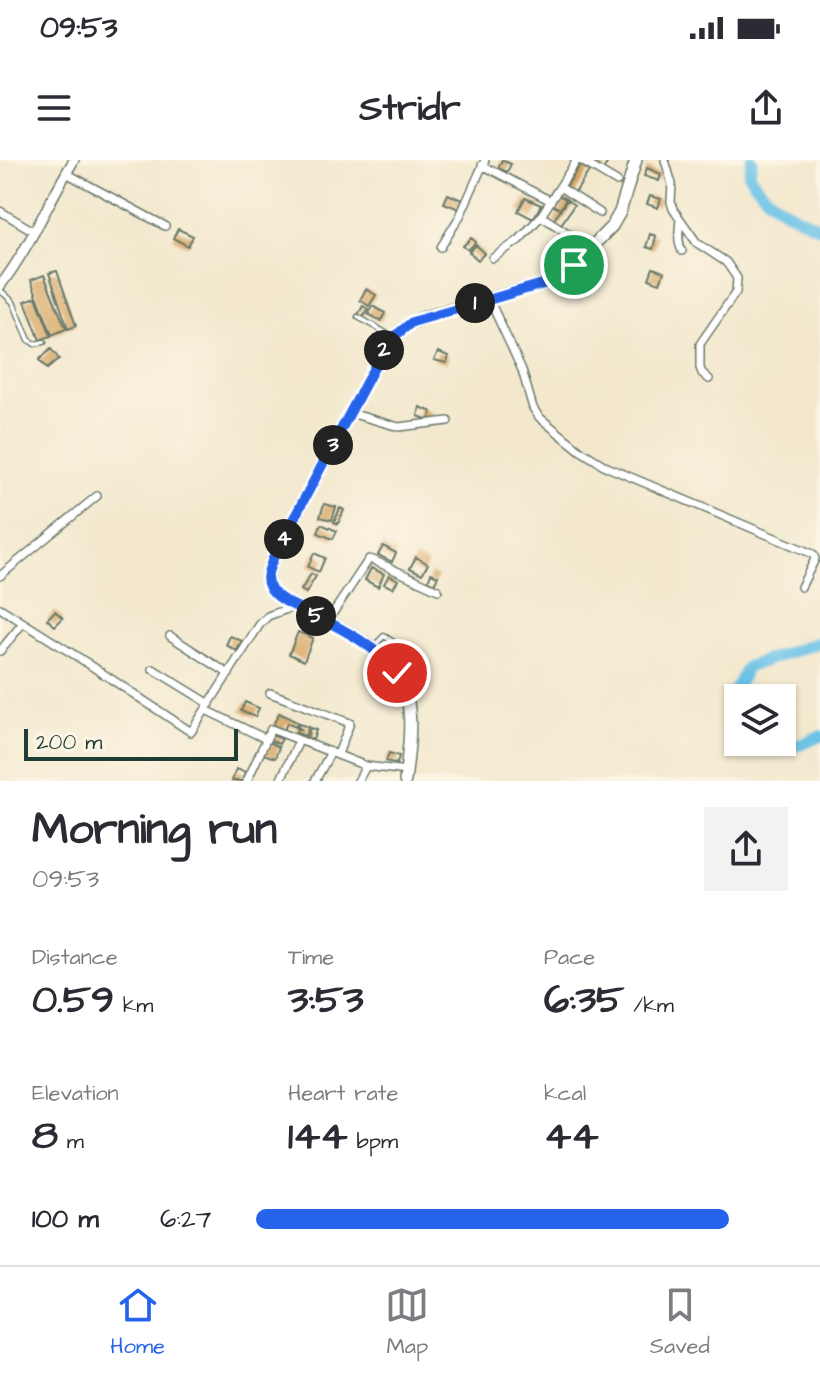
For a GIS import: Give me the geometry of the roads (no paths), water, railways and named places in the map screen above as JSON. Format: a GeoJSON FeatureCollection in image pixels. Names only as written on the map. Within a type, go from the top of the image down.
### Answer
{"type":"FeatureCollection","features":[{"type":"Feature","properties":{"kind":"main road"},"geometry":{"type":"LineString","coordinates":[[406,776],[407,700],[397,673],[371,648],[286,601],[270,588],[269,572],[274,556],[378,360],[394,337],[412,322],[552,280],[574,265],[612,226],[620,212],[636,160]]}},
{"type":"Feature","properties":{"kind":"street"},"geometry":{"type":"LineString","coordinates":[[0,288],[16,266],[73,160]]}},
{"type":"Feature","properties":{"kind":"street"},"geometry":{"type":"LineString","coordinates":[[493,258],[519,240],[541,216],[579,160],[617,182]]}},
{"type":"Feature","properties":{"kind":"street"},"geometry":{"type":"LineString","coordinates":[[665,160],[672,184],[671,202],[680,219],[697,243],[726,262],[737,278],[736,292],[700,344],[700,368],[709,379]]}},
{"type":"Feature","properties":{"kind":"street"},"geometry":{"type":"LineString","coordinates":[[441,247],[460,216],[484,162],[551,201]]}},
{"type":"Feature","properties":{"kind":"street"},"geometry":{"type":"LineString","coordinates":[[66,173],[165,226]]}},
{"type":"Feature","properties":{"kind":"street"},"geometry":{"type":"LineString","coordinates":[[560,187],[600,213]]}},
{"type":"Feature","properties":{"kind":"street"},"geometry":{"type":"LineString","coordinates":[[0,211],[35,232]]}},
{"type":"Feature","properties":{"kind":"street"},"geometry":{"type":"LineString","coordinates":[[541,216],[591,248]]}},
{"type":"Feature","properties":{"kind":"street"},"geometry":{"type":"LineString","coordinates":[[680,219],[682,251]]}},
{"type":"Feature","properties":{"kind":"street"},"geometry":{"type":"LineString","coordinates":[[489,299],[522,370],[533,408],[539,417],[581,451],[607,467],[813,554],[815,559],[801,587]]}},
{"type":"Feature","properties":{"kind":"street"},"geometry":{"type":"LineString","coordinates":[[350,413],[399,427],[448,421]]}},
{"type":"Feature","properties":{"kind":"street"},"geometry":{"type":"LineString","coordinates":[[0,576],[97,496]]}},
{"type":"Feature","properties":{"kind":"street"},"geometry":{"type":"LineString","coordinates":[[327,622],[369,559],[438,590]]}},
{"type":"Feature","properties":{"kind":"street"},"geometry":{"type":"LineString","coordinates":[[1,610],[81,659],[189,732],[193,731],[260,624],[268,616],[295,606]]}},
{"type":"Feature","properties":{"kind":"street"},"geometry":{"type":"LineString","coordinates":[[0,651],[23,623]]}},
{"type":"Feature","properties":{"kind":"street"},"geometry":{"type":"LineString","coordinates":[[170,636],[229,674]]}},
{"type":"Feature","properties":{"kind":"street"},"geometry":{"type":"LineString","coordinates":[[153,669],[208,707],[266,739]]}},
{"type":"Feature","properties":{"kind":"street"},"geometry":{"type":"LineString","coordinates":[[270,693],[350,723],[315,781]]}},
{"type":"Feature","properties":{"kind":"street"},"geometry":{"type":"LineString","coordinates":[[247,781],[271,729],[366,766],[406,776]]}},
{"type":"Feature","properties":{"kind":"street"},"geometry":{"type":"LineString","coordinates":[[280,781],[299,741]]}},
{"type":"Feature","properties":{"kind":"street"},"geometry":{"type":"LineString","coordinates":[[358,781],[366,766]]}},
{"type":"Feature","properties":{"kind":"lane"},"geometry":{"type":"LineString","coordinates":[[0,288],[13,302],[29,340],[35,344],[44,342]]}},
{"type":"Feature","properties":{"kind":"lane"},"geometry":{"type":"LineString","coordinates":[[358,317],[394,337]]}},
{"type":"Feature","properties":{"kind":"lane"},"geometry":{"type":"LineString","coordinates":[[371,648],[384,636],[398,645],[387,661]]}},
{"type":"Feature","properties":{"kind":"waterway"},"geometry":{"type":"LineString","coordinates":[[752,160],[749,175],[764,194],[789,213],[820,228]]}},
{"type":"Feature","properties":{"kind":"waterway"},"geometry":{"type":"LineString","coordinates":[[738,684],[747,667],[820,642]]}},
{"type":"Feature","properties":{"kind":"waterway"},"geometry":{"type":"LineString","coordinates":[[796,745],[820,736]]}}]}
